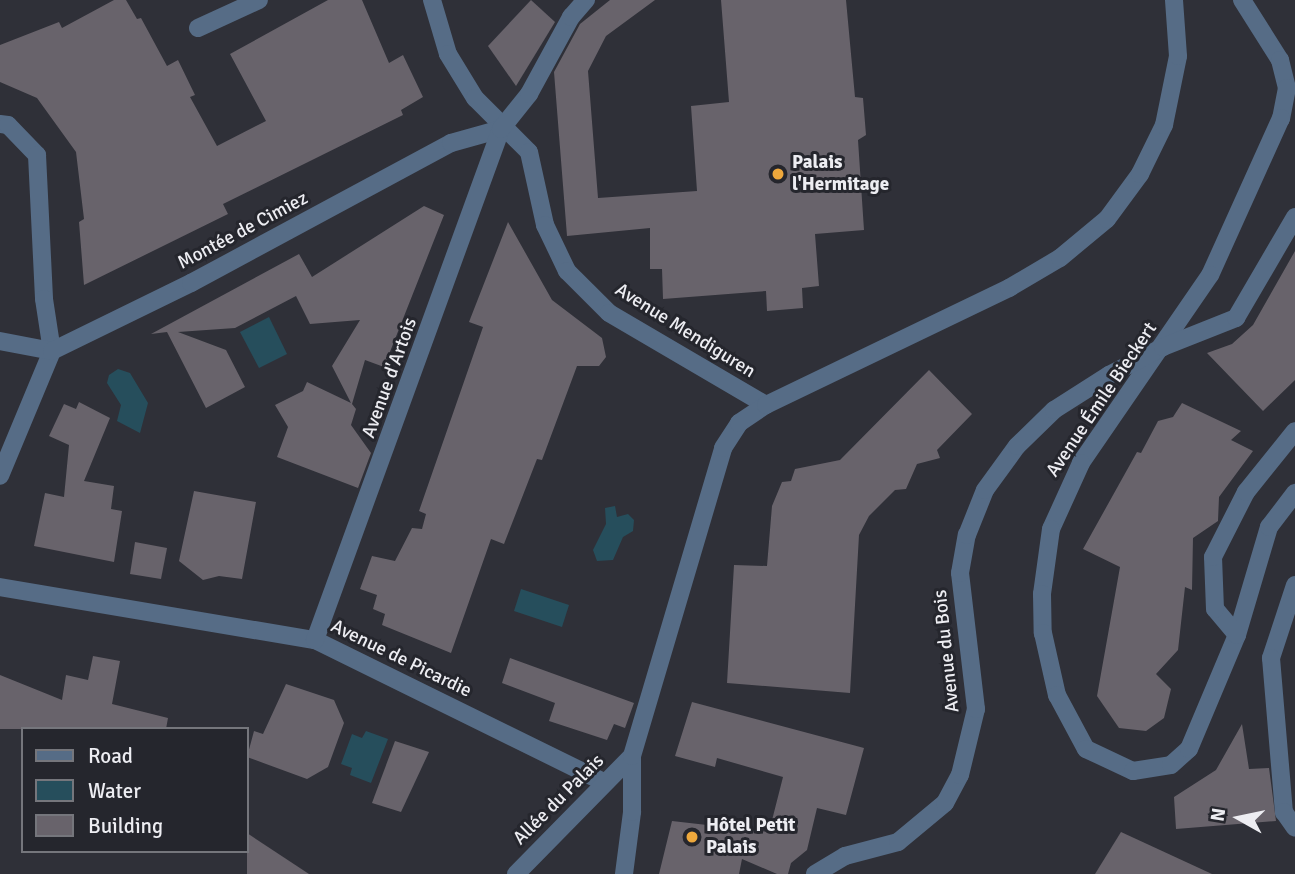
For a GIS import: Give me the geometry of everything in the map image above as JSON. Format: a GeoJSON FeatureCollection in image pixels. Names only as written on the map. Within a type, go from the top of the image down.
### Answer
{"type":"FeatureCollection","features":[{"type":"Feature","properties":{"kind":"street"},"geometry":{"type":"LineString","coordinates":[[198,28],[259,0]]}},
{"type":"Feature","properties":{"kind":"street","name":"Avenue Mendiguren"},"geometry":{"type":"LineString","coordinates":[[432,0],[448,54],[475,99],[501,129],[529,152],[545,225],[567,271],[609,313],[766,405]]}},
{"type":"Feature","properties":{"kind":"street","name":"Avenue d'Artois"},"geometry":{"type":"LineString","coordinates":[[315,639],[501,129],[528,94],[571,17],[586,0]]}},
{"type":"Feature","properties":{"kind":"street"},"geometry":{"type":"LineString","coordinates":[[624,874],[632,811],[632,756],[723,448],[739,423],[766,405],[1009,288],[1060,258],[1107,219],[1140,174],[1164,125],[1178,56],[1174,0]]}},
{"type":"Feature","properties":{"kind":"street","name":"Avenue Émile Bieckert"},"geometry":{"type":"LineString","coordinates":[[1242,0],[1280,60],[1287,88],[1281,118],[1210,275],[1081,463],[1060,502],[1045,556],[1042,594],[1049,666],[1069,722],[1086,749],[1133,771],[1171,765],[1189,749],[1237,635],[1269,527],[1295,493]]}},
{"type":"Feature","properties":{"kind":"street"},"geometry":{"type":"LineString","coordinates":[[0,124],[8,125],[37,155],[44,299],[52,351],[0,476]]}},
{"type":"Feature","properties":{"kind":"street","name":"Montée de Cimiez"},"geometry":{"type":"LineString","coordinates":[[52,351],[191,283],[452,143],[501,129]]}},
{"type":"Feature","properties":{"kind":"street","name":"Avenue du Bois"},"geometry":{"type":"LineString","coordinates":[[815,874],[845,856],[898,842],[945,803],[960,775],[976,709],[960,573],[967,535],[985,490],[1017,446],[1054,410],[1163,347],[1236,318],[1295,217]]}},
{"type":"Feature","properties":{"kind":"street"},"geometry":{"type":"LineString","coordinates":[[0,341],[52,351]]}},
{"type":"Feature","properties":{"kind":"street"},"geometry":{"type":"LineString","coordinates":[[1237,635],[1215,609],[1213,557],[1246,492],[1295,431]]}},
{"type":"Feature","properties":{"kind":"street"},"geometry":{"type":"LineString","coordinates":[[1295,585],[1271,658],[1284,812],[1295,828]]}},
{"type":"Feature","properties":{"kind":"street","name":"Avenue de Picardie"},"geometry":{"type":"LineString","coordinates":[[0,587],[315,639],[605,783]]}},
{"type":"Feature","properties":{"kind":"street","name":"Allée du Palais"},"geometry":{"type":"LineString","coordinates":[[516,874],[632,756]]}},
{"type":"Feature","properties":{"kind":"water"},"geometry":{"type":"Polygon","coordinates":[[[269,317],[287,354],[259,368],[240,332],[269,317]]]}},
{"type":"Feature","properties":{"kind":"water"},"geometry":{"type":"Polygon","coordinates":[[[118,369],[130,373],[148,403],[140,433],[117,421],[121,405],[107,383],[109,375],[118,369]]]}},
{"type":"Feature","properties":{"kind":"water"},"geometry":{"type":"Polygon","coordinates":[[[615,506],[617,517],[628,514],[634,520],[633,531],[623,537],[613,560],[597,561],[593,550],[606,524],[605,508],[615,506]]]}},
{"type":"Feature","properties":{"kind":"water"},"geometry":{"type":"Polygon","coordinates":[[[521,589],[569,605],[562,627],[514,611],[521,589]]]}},
{"type":"Feature","properties":{"kind":"water"},"geometry":{"type":"Polygon","coordinates":[[[366,731],[388,739],[371,783],[350,775],[352,768],[341,764],[352,734],[362,738],[366,731]]]}},
{"type":"Feature","properties":{"kind":"building"},"geometry":{"type":"Polygon","coordinates":[[[114,0],[126,0],[137,19],[141,18],[167,66],[178,60],[195,95],[190,97],[217,146],[266,121],[230,54],[328,0],[362,0],[389,63],[403,55],[423,97],[401,110],[403,115],[223,204],[228,214],[84,285],[79,222],[84,219],[76,152],[37,98],[0,82],[0,45],[59,22],[62,28],[114,0]]]}},
{"type":"Feature","properties":{"kind":"building"},"geometry":{"type":"Polygon","coordinates":[[[531,0],[555,22],[516,86],[488,46],[531,0]]]}},
{"type":"Feature","properties":{"kind":"building","name":"Palais l'Hermitage"},"geometry":{"type":"Polygon","coordinates":[[[610,0],[655,0],[606,36],[588,71],[598,198],[697,191],[691,106],[729,102],[721,0],[846,0],[855,97],[863,98],[866,135],[858,140],[864,230],[815,234],[819,286],[802,288],[803,308],[767,311],[766,291],[663,299],[662,269],[650,269],[650,228],[567,236],[554,72],[580,24],[610,0]]]}},
{"type":"Feature","properties":{"kind":"building"},"geometry":{"type":"Polygon","coordinates":[[[424,206],[444,215],[384,367],[365,360],[352,404],[356,409],[351,425],[371,453],[358,488],[277,457],[288,427],[275,405],[303,391],[307,382],[351,403],[332,366],[360,320],[310,324],[296,296],[235,328],[178,332],[226,350],[245,387],[206,408],[167,332],[151,334],[299,254],[312,277],[424,206]]]}},
{"type":"Feature","properties":{"kind":"building"},"geometry":{"type":"Polygon","coordinates":[[[508,222],[552,300],[602,338],[606,357],[599,366],[577,366],[542,460],[537,459],[504,544],[491,539],[451,653],[382,625],[385,614],[373,609],[377,595],[360,589],[372,556],[395,561],[412,528],[422,529],[426,514],[419,511],[483,327],[469,322],[508,222]]]}},
{"type":"Feature","properties":{"kind":"building"},"geometry":{"type":"Polygon","coordinates":[[[1295,251],[1295,380],[1263,411],[1207,353],[1232,344],[1253,325],[1295,251]]]}},
{"type":"Feature","properties":{"kind":"building"},"geometry":{"type":"Polygon","coordinates":[[[929,370],[972,414],[937,450],[940,458],[917,464],[906,489],[895,490],[869,516],[859,535],[850,693],[727,683],[734,565],[767,566],[772,506],[782,482],[791,481],[795,469],[840,460],[929,370]]]}},
{"type":"Feature","properties":{"kind":"building"},"geometry":{"type":"Polygon","coordinates":[[[79,402],[110,418],[84,481],[114,486],[111,509],[122,511],[114,562],[34,546],[45,493],[64,497],[69,445],[49,436],[64,404],[76,409],[79,402]]]}},
{"type":"Feature","properties":{"kind":"building"},"geometry":{"type":"Polygon","coordinates":[[[1182,403],[1241,431],[1231,440],[1253,451],[1219,497],[1218,521],[1193,538],[1192,590],[1185,587],[1178,650],[1156,674],[1171,689],[1164,718],[1146,731],[1119,728],[1097,696],[1120,567],[1083,549],[1137,452],[1141,453],[1158,421],[1173,417],[1182,403]]]}},
{"type":"Feature","properties":{"kind":"building"},"geometry":{"type":"Polygon","coordinates":[[[194,491],[256,502],[242,579],[219,576],[203,580],[179,561],[194,491]]]}},
{"type":"Feature","properties":{"kind":"building"},"geometry":{"type":"Polygon","coordinates":[[[135,542],[167,548],[161,579],[130,574],[135,542]]]}},
{"type":"Feature","properties":{"kind":"building"},"geometry":{"type":"Polygon","coordinates":[[[93,656],[120,661],[112,704],[168,718],[166,727],[0,729],[0,675],[62,700],[66,675],[88,680],[93,656]]]}},
{"type":"Feature","properties":{"kind":"building"},"geometry":{"type":"Polygon","coordinates":[[[510,658],[634,703],[625,728],[614,724],[607,740],[549,721],[555,703],[502,683],[510,658]]]}},
{"type":"Feature","properties":{"kind":"building"},"geometry":{"type":"Polygon","coordinates":[[[286,684],[334,700],[344,723],[328,767],[307,779],[248,757],[254,731],[263,734],[286,684]]]}},
{"type":"Feature","properties":{"kind":"building"},"geometry":{"type":"Polygon","coordinates":[[[692,702],[864,748],[846,815],[817,808],[807,850],[791,863],[788,874],[777,874],[742,859],[739,874],[659,874],[672,821],[769,832],[783,777],[717,758],[715,767],[675,756],[692,702]]]}},
{"type":"Feature","properties":{"kind":"building"},"geometry":{"type":"Polygon","coordinates":[[[1242,724],[1249,769],[1269,768],[1276,821],[1176,829],[1174,797],[1216,770],[1242,724]]]}},
{"type":"Feature","properties":{"kind":"building"},"geometry":{"type":"Polygon","coordinates":[[[395,741],[429,752],[401,812],[372,803],[395,741]]]}},
{"type":"Feature","properties":{"kind":"building"},"geometry":{"type":"Polygon","coordinates":[[[1121,832],[1212,874],[1095,874],[1121,832]]]}},
{"type":"Feature","properties":{"kind":"building"},"geometry":{"type":"Polygon","coordinates":[[[248,834],[309,874],[247,874],[248,834]]]}},
{"type":"Feature","properties":{"kind":"place","name":"Palais l'Hermitage"},"geometry":{"type":"Point","coordinates":[778,174]}},
{"type":"Feature","properties":{"kind":"place","name":"Hôtel Petit Palais"},"geometry":{"type":"Point","coordinates":[692,837]}}]}
